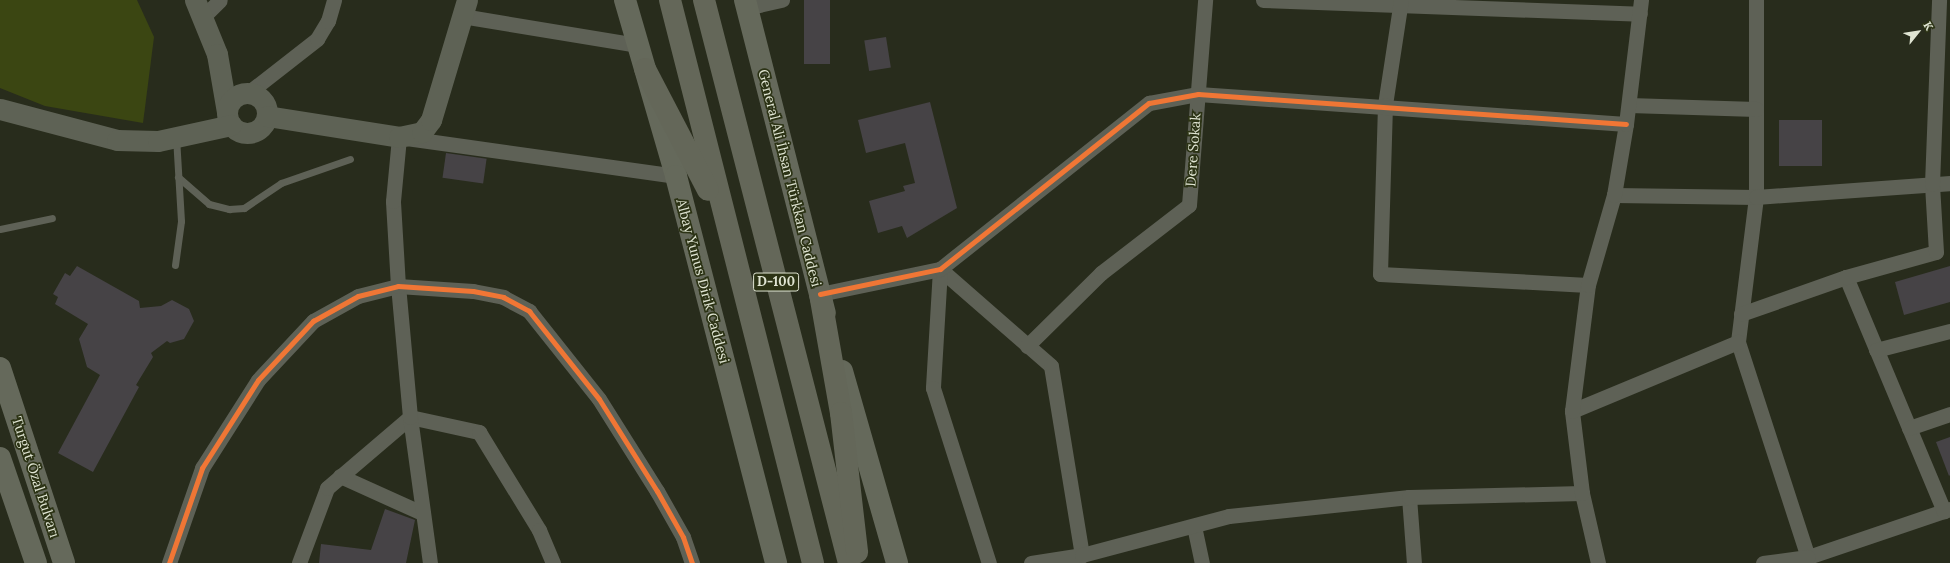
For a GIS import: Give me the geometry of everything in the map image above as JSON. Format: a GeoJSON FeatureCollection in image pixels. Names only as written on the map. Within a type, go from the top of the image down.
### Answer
{"type":"FeatureCollection","features":[{"type":"Feature","properties":{"kind":"highway","name":"D-100"},"geometry":{"type":"LineString","coordinates":[[670,0],[813,563]]}},
{"type":"Feature","properties":{"kind":"highway","name":"D-100"},"geometry":{"type":"LineString","coordinates":[[704,0],[849,563]]}},
{"type":"Feature","properties":{"kind":"highway"},"geometry":{"type":"LineString","coordinates":[[645,69],[728,232]]}},
{"type":"Feature","properties":{"kind":"highway"},"geometry":{"type":"LineString","coordinates":[[820,294],[841,413],[858,563]]}},
{"type":"Feature","properties":{"kind":"main road","name":"Albay Yunus Dirik Caddesi"},"geometry":{"type":"LineString","coordinates":[[625,0],[676,176],[776,563]]}},
{"type":"Feature","properties":{"kind":"main road","name":"General Ali İhsan Türkkan Caddesi"},"geometry":{"type":"LineString","coordinates":[[746,4],[820,294],[896,563]]}},
{"type":"Feature","properties":{"kind":"main road"},"geometry":{"type":"LineString","coordinates":[[266,116],[399,137],[422,132],[431,120],[464,8]]}},
{"type":"Feature","properties":{"kind":"main road"},"geometry":{"type":"LineString","coordinates":[[198,9],[217,54],[229,118],[242,132],[255,131],[264,122],[266,116],[264,103],[255,95],[248,93],[236,96],[228,106],[229,118]]}},
{"type":"Feature","properties":{"kind":"main road"},"geometry":{"type":"LineString","coordinates":[[217,54],[248,93]]}},
{"type":"Feature","properties":{"kind":"main road"},"geometry":{"type":"LineString","coordinates":[[0,109],[117,140],[158,141],[176,138],[229,118]]}},
{"type":"Feature","properties":{"kind":"main road","name":"Turgut Özal Bulvarı"},"geometry":{"type":"LineString","coordinates":[[0,368],[64,563]]}},
{"type":"Feature","properties":{"kind":"main road","name":"Turgut Özal Bulvarı"},"geometry":{"type":"LineString","coordinates":[[0,458],[36,563]]}},
{"type":"Feature","properties":{"kind":"street"},"geometry":{"type":"LineString","coordinates":[[198,9],[220,0]]}},
{"type":"Feature","properties":{"kind":"street"},"geometry":{"type":"LineString","coordinates":[[248,93],[317,39],[328,21],[334,0]]}},
{"type":"Feature","properties":{"kind":"street"},"geometry":{"type":"LineString","coordinates":[[746,4],[782,0]]}},
{"type":"Feature","properties":{"kind":"street","name":"Dere Sokak"},"geometry":{"type":"LineString","coordinates":[[1027,346],[1101,273],[1189,205],[1205,0]]}},
{"type":"Feature","properties":{"kind":"street"},"geometry":{"type":"LineString","coordinates":[[1263,0],[1641,7],[1629,105],[1614,195],[1588,285],[1572,411],[1582,493],[1598,563]]}},
{"type":"Feature","properties":{"kind":"street"},"geometry":{"type":"LineString","coordinates":[[1756,0],[1756,197],[1738,342],[1808,557]]}},
{"type":"Feature","properties":{"kind":"street"},"geometry":{"type":"LineString","coordinates":[[1741,314],[1846,277],[1936,252],[1932,184],[1939,0]]}},
{"type":"Feature","properties":{"kind":"street"},"geometry":{"type":"LineString","coordinates":[[1401,2],[1385,105],[1380,274],[1588,285]]}},
{"type":"Feature","properties":{"kind":"street"},"geometry":{"type":"LineString","coordinates":[[464,8],[638,45]]}},
{"type":"Feature","properties":{"kind":"street"},"geometry":{"type":"LineString","coordinates":[[820,294],[940,269],[1149,104],[1198,94],[1385,105],[1626,124]]}},
{"type":"Feature","properties":{"kind":"street"},"geometry":{"type":"LineString","coordinates":[[1629,105],[1756,109]]}},
{"type":"Feature","properties":{"kind":"street"},"geometry":{"type":"LineString","coordinates":[[430,563],[410,417],[398,286],[393,201],[399,137],[676,176]]}},
{"type":"Feature","properties":{"kind":"street"},"geometry":{"type":"LineString","coordinates":[[1614,195],[1756,197],[1950,183]]}},
{"type":"Feature","properties":{"kind":"street"},"geometry":{"type":"LineString","coordinates":[[940,269],[1051,366],[1082,555]]}},
{"type":"Feature","properties":{"kind":"street"},"geometry":{"type":"LineString","coordinates":[[940,269],[933,388],[989,563]]}},
{"type":"Feature","properties":{"kind":"street"},"geometry":{"type":"LineString","coordinates":[[1763,563],[1808,557],[1947,510],[1909,428],[1846,277]]}},
{"type":"Feature","properties":{"kind":"street"},"geometry":{"type":"LineString","coordinates":[[169,563],[202,468],[258,380],[313,321],[358,296],[398,286],[473,291],[503,297],[528,311],[599,399],[661,497],[683,537],[692,563]]}},
{"type":"Feature","properties":{"kind":"street"},"geometry":{"type":"LineString","coordinates":[[1876,350],[1950,331]]}},
{"type":"Feature","properties":{"kind":"street"},"geometry":{"type":"LineString","coordinates":[[1572,411],[1738,342]]}},
{"type":"Feature","properties":{"kind":"street"},"geometry":{"type":"LineString","coordinates":[[1909,428],[1950,414]]}},
{"type":"Feature","properties":{"kind":"street"},"geometry":{"type":"LineString","coordinates":[[299,563],[319,505],[327,488],[410,417]]}},
{"type":"Feature","properties":{"kind":"street"},"geometry":{"type":"LineString","coordinates":[[410,417],[479,432],[539,530],[553,563]]}},
{"type":"Feature","properties":{"kind":"street"},"geometry":{"type":"LineString","coordinates":[[340,476],[422,513]]}},
{"type":"Feature","properties":{"kind":"street"},"geometry":{"type":"LineString","coordinates":[[1031,563],[1061,561],[1229,516],[1409,497],[1582,493]]}},
{"type":"Feature","properties":{"kind":"street"},"geometry":{"type":"LineString","coordinates":[[1409,497],[1414,563]]}},
{"type":"Feature","properties":{"kind":"street"},"geometry":{"type":"LineString","coordinates":[[1194,526],[1202,563]]}},
{"type":"Feature","properties":{"kind":"lane"},"geometry":{"type":"LineString","coordinates":[[175,265],[181,221],[176,138]]}},
{"type":"Feature","properties":{"kind":"lane"},"geometry":{"type":"LineString","coordinates":[[178,177],[209,204],[229,209],[244,208],[281,183],[350,158]]}},
{"type":"Feature","properties":{"kind":"lane"},"geometry":{"type":"LineString","coordinates":[[0,229],[52,218]]}},
{"type":"Feature","properties":{"kind":"green space"},"geometry":{"type":"Polygon","coordinates":[[[0,0],[137,0],[154,37],[143,123],[45,106],[0,88],[0,0]]]}},
{"type":"Feature","properties":{"kind":"building"},"geometry":{"type":"Polygon","coordinates":[[[804,0],[830,0],[830,64],[804,64],[804,0]]]}},
{"type":"Feature","properties":{"kind":"building"},"geometry":{"type":"Polygon","coordinates":[[[886,37],[891,68],[869,71],[864,40],[886,37]]]}},
{"type":"Feature","properties":{"kind":"building"},"geometry":{"type":"Polygon","coordinates":[[[930,102],[957,208],[907,238],[902,226],[878,233],[869,201],[905,191],[903,186],[915,183],[905,143],[866,153],[858,120],[930,102]]]}},
{"type":"Feature","properties":{"kind":"building"},"geometry":{"type":"Polygon","coordinates":[[[1779,120],[1822,120],[1822,166],[1779,166],[1779,120]]]}},
{"type":"Feature","properties":{"kind":"building"},"geometry":{"type":"Polygon","coordinates":[[[446,153],[487,159],[483,183],[443,178],[446,153]]]}},
{"type":"Feature","properties":{"kind":"building"},"geometry":{"type":"Polygon","coordinates":[[[77,266],[139,301],[140,308],[161,306],[172,300],[189,309],[194,321],[184,339],[170,343],[167,341],[151,353],[153,357],[136,385],[139,387],[93,472],[58,453],[100,375],[87,367],[79,339],[88,324],[55,304],[58,297],[53,294],[65,273],[70,276],[77,266]]]}},
{"type":"Feature","properties":{"kind":"building"},"geometry":{"type":"Polygon","coordinates":[[[1950,266],[1950,302],[1904,315],[1895,282],[1950,266]]]}},
{"type":"Feature","properties":{"kind":"building"},"geometry":{"type":"Polygon","coordinates":[[[1950,437],[1950,475],[1949,476],[1936,442],[1950,437]]]}},
{"type":"Feature","properties":{"kind":"building"},"geometry":{"type":"Polygon","coordinates":[[[385,509],[415,520],[406,563],[319,563],[321,544],[371,550],[385,509]]]}},
{"type":"Feature","properties":{"kind":"cycle path"},"geometry":{"type":"LineString","coordinates":[[820,294],[940,269],[1149,103],[1198,94],[1626,124]]}},
{"type":"Feature","properties":{"kind":"cycle path"},"geometry":{"type":"LineString","coordinates":[[169,563],[202,468],[258,380],[313,321],[358,296],[398,286],[473,291],[503,297],[529,311],[599,399],[657,491],[683,537],[692,563]]}}]}
